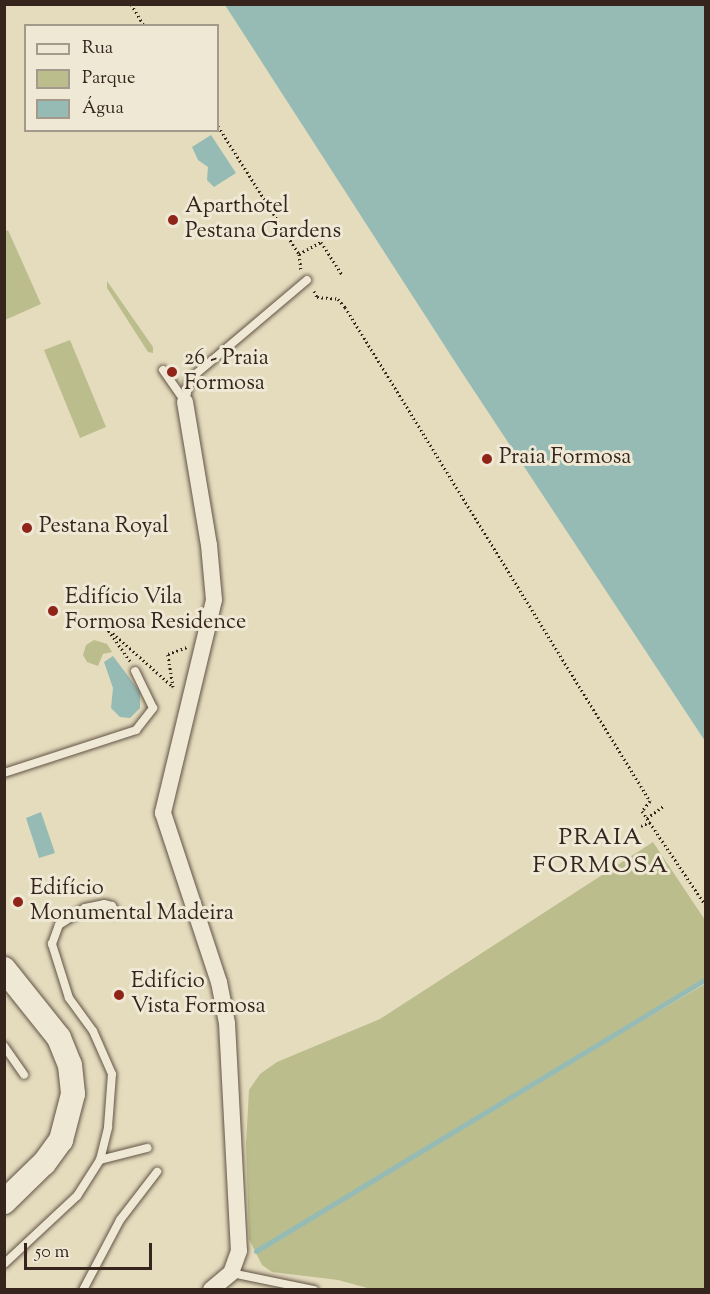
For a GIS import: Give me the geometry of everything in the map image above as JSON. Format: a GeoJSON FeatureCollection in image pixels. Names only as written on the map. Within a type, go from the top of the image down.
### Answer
{"type":"FeatureCollection","features":[{"type":"Feature","properties":{"kind":"main road"},"geometry":{"type":"LineString","coordinates":[[4,969],[59,1038],[70,1065],[73,1094],[61,1140],[44,1163],[4,1202]]}},
{"type":"Feature","properties":{"kind":"street"},"geometry":{"type":"LineString","coordinates":[[185,402],[209,544],[214,600],[163,813],[225,1004],[238,1251],[231,1273],[211,1290]]}},
{"type":"Feature","properties":{"kind":"lane"},"geometry":{"type":"LineString","coordinates":[[185,402],[189,383],[197,373],[307,280]]}},
{"type":"Feature","properties":{"kind":"lane"},"geometry":{"type":"LineString","coordinates":[[163,370],[185,402]]}},
{"type":"Feature","properties":{"kind":"lane"},"geometry":{"type":"LineString","coordinates":[[4,772],[136,730],[153,708],[135,671]]}},
{"type":"Feature","properties":{"kind":"lane"},"geometry":{"type":"LineString","coordinates":[[4,1264],[77,1196],[100,1160],[108,1127],[112,1074],[93,1031],[69,998],[52,944],[59,925],[85,908],[104,904],[112,906],[117,914]]}},
{"type":"Feature","properties":{"kind":"lane"},"geometry":{"type":"LineString","coordinates":[[4,1046],[24,1075]]}},
{"type":"Feature","properties":{"kind":"lane"},"geometry":{"type":"LineString","coordinates":[[100,1160],[147,1148]]}},
{"type":"Feature","properties":{"kind":"lane"},"geometry":{"type":"LineString","coordinates":[[83,1290],[120,1220],[158,1172]]}},
{"type":"Feature","properties":{"kind":"lane"},"geometry":{"type":"LineString","coordinates":[[231,1273],[314,1290]]}},
{"type":"Feature","properties":{"kind":"path"},"geometry":{"type":"LineString","coordinates":[[131,4],[143,24]]}},
{"type":"Feature","properties":{"kind":"path"},"geometry":{"type":"LineString","coordinates":[[219,128],[298,254],[300,270],[317,297],[338,299],[345,307],[650,801],[642,811],[705,906]]}},
{"type":"Feature","properties":{"kind":"path"},"geometry":{"type":"LineString","coordinates":[[298,254],[321,242],[343,276]]}},
{"type":"Feature","properties":{"kind":"path"},"geometry":{"type":"LineString","coordinates":[[135,671],[106,627],[173,687],[168,654],[193,645]]}},
{"type":"Feature","properties":{"kind":"path"},"geometry":{"type":"LineString","coordinates":[[642,826],[665,805]]}},
{"type":"Feature","properties":{"kind":"green space"},"geometry":{"type":"Polygon","coordinates":[[[8,230],[41,304],[5,320],[4,232],[8,230]]]}},
{"type":"Feature","properties":{"kind":"green space"},"geometry":{"type":"Polygon","coordinates":[[[107,281],[153,347],[153,353],[148,352],[107,288],[107,281]]]}},
{"type":"Feature","properties":{"kind":"green space"},"geometry":{"type":"Polygon","coordinates":[[[70,340],[106,427],[80,438],[44,350],[70,340]]]}},
{"type":"Feature","properties":{"kind":"green space"},"geometry":{"type":"Polygon","coordinates":[[[94,640],[107,644],[112,652],[103,654],[98,666],[87,662],[83,655],[86,645],[94,640]]]}},
{"type":"Feature","properties":{"kind":"green space"},"geometry":{"type":"Polygon","coordinates":[[[653,842],[705,920],[705,982],[603,1044],[705,984],[705,1289],[371,1289],[338,1280],[272,1272],[262,1265],[249,1239],[246,1144],[249,1090],[260,1074],[277,1062],[380,1019],[653,842]]]}},
{"type":"Feature","properties":{"kind":"water"},"geometry":{"type":"Polygon","coordinates":[[[225,5],[705,5],[705,741],[459,368],[225,5]]]}},
{"type":"Feature","properties":{"kind":"water"},"geometry":{"type":"Polygon","coordinates":[[[211,135],[236,173],[214,187],[207,180],[208,167],[198,160],[192,147],[211,135]]]}},
{"type":"Feature","properties":{"kind":"water"},"geometry":{"type":"Polygon","coordinates":[[[113,656],[140,692],[140,708],[130,718],[120,717],[111,708],[113,688],[104,662],[113,656]]]}},
{"type":"Feature","properties":{"kind":"water"},"geometry":{"type":"Polygon","coordinates":[[[41,812],[55,853],[39,858],[26,818],[41,812]]]}},
{"type":"Feature","properties":{"kind":"waterway"},"geometry":{"type":"LineString","coordinates":[[256,1251],[706,979]]}},
{"type":"Feature","properties":{"kind":"place","name":"Aparthotel Pestana Gardens"},"geometry":{"type":"Point","coordinates":[173,220]}},
{"type":"Feature","properties":{"kind":"place","name":"26 - Praia Formosa"},"geometry":{"type":"Point","coordinates":[172,372]}},
{"type":"Feature","properties":{"kind":"place","name":"Praia Formosa"},"geometry":{"type":"Point","coordinates":[487,459]}},
{"type":"Feature","properties":{"kind":"place","name":"Pestana Royal"},"geometry":{"type":"Point","coordinates":[27,528]}},
{"type":"Feature","properties":{"kind":"place","name":"Edifício Vila Formosa Residence"},"geometry":{"type":"Point","coordinates":[53,611]}},
{"type":"Feature","properties":{"kind":"place","name":"Edifício Monumental Madeira"},"geometry":{"type":"Point","coordinates":[18,902]}},
{"type":"Feature","properties":{"kind":"place","name":"Edifício Vista Formosa"},"geometry":{"type":"Point","coordinates":[119,995]}},
{"type":"Feature","properties":{"kind":"district","name":"PRAIA FORMOSA"},"geometry":{"type":"Point","coordinates":[601,853]}}]}
